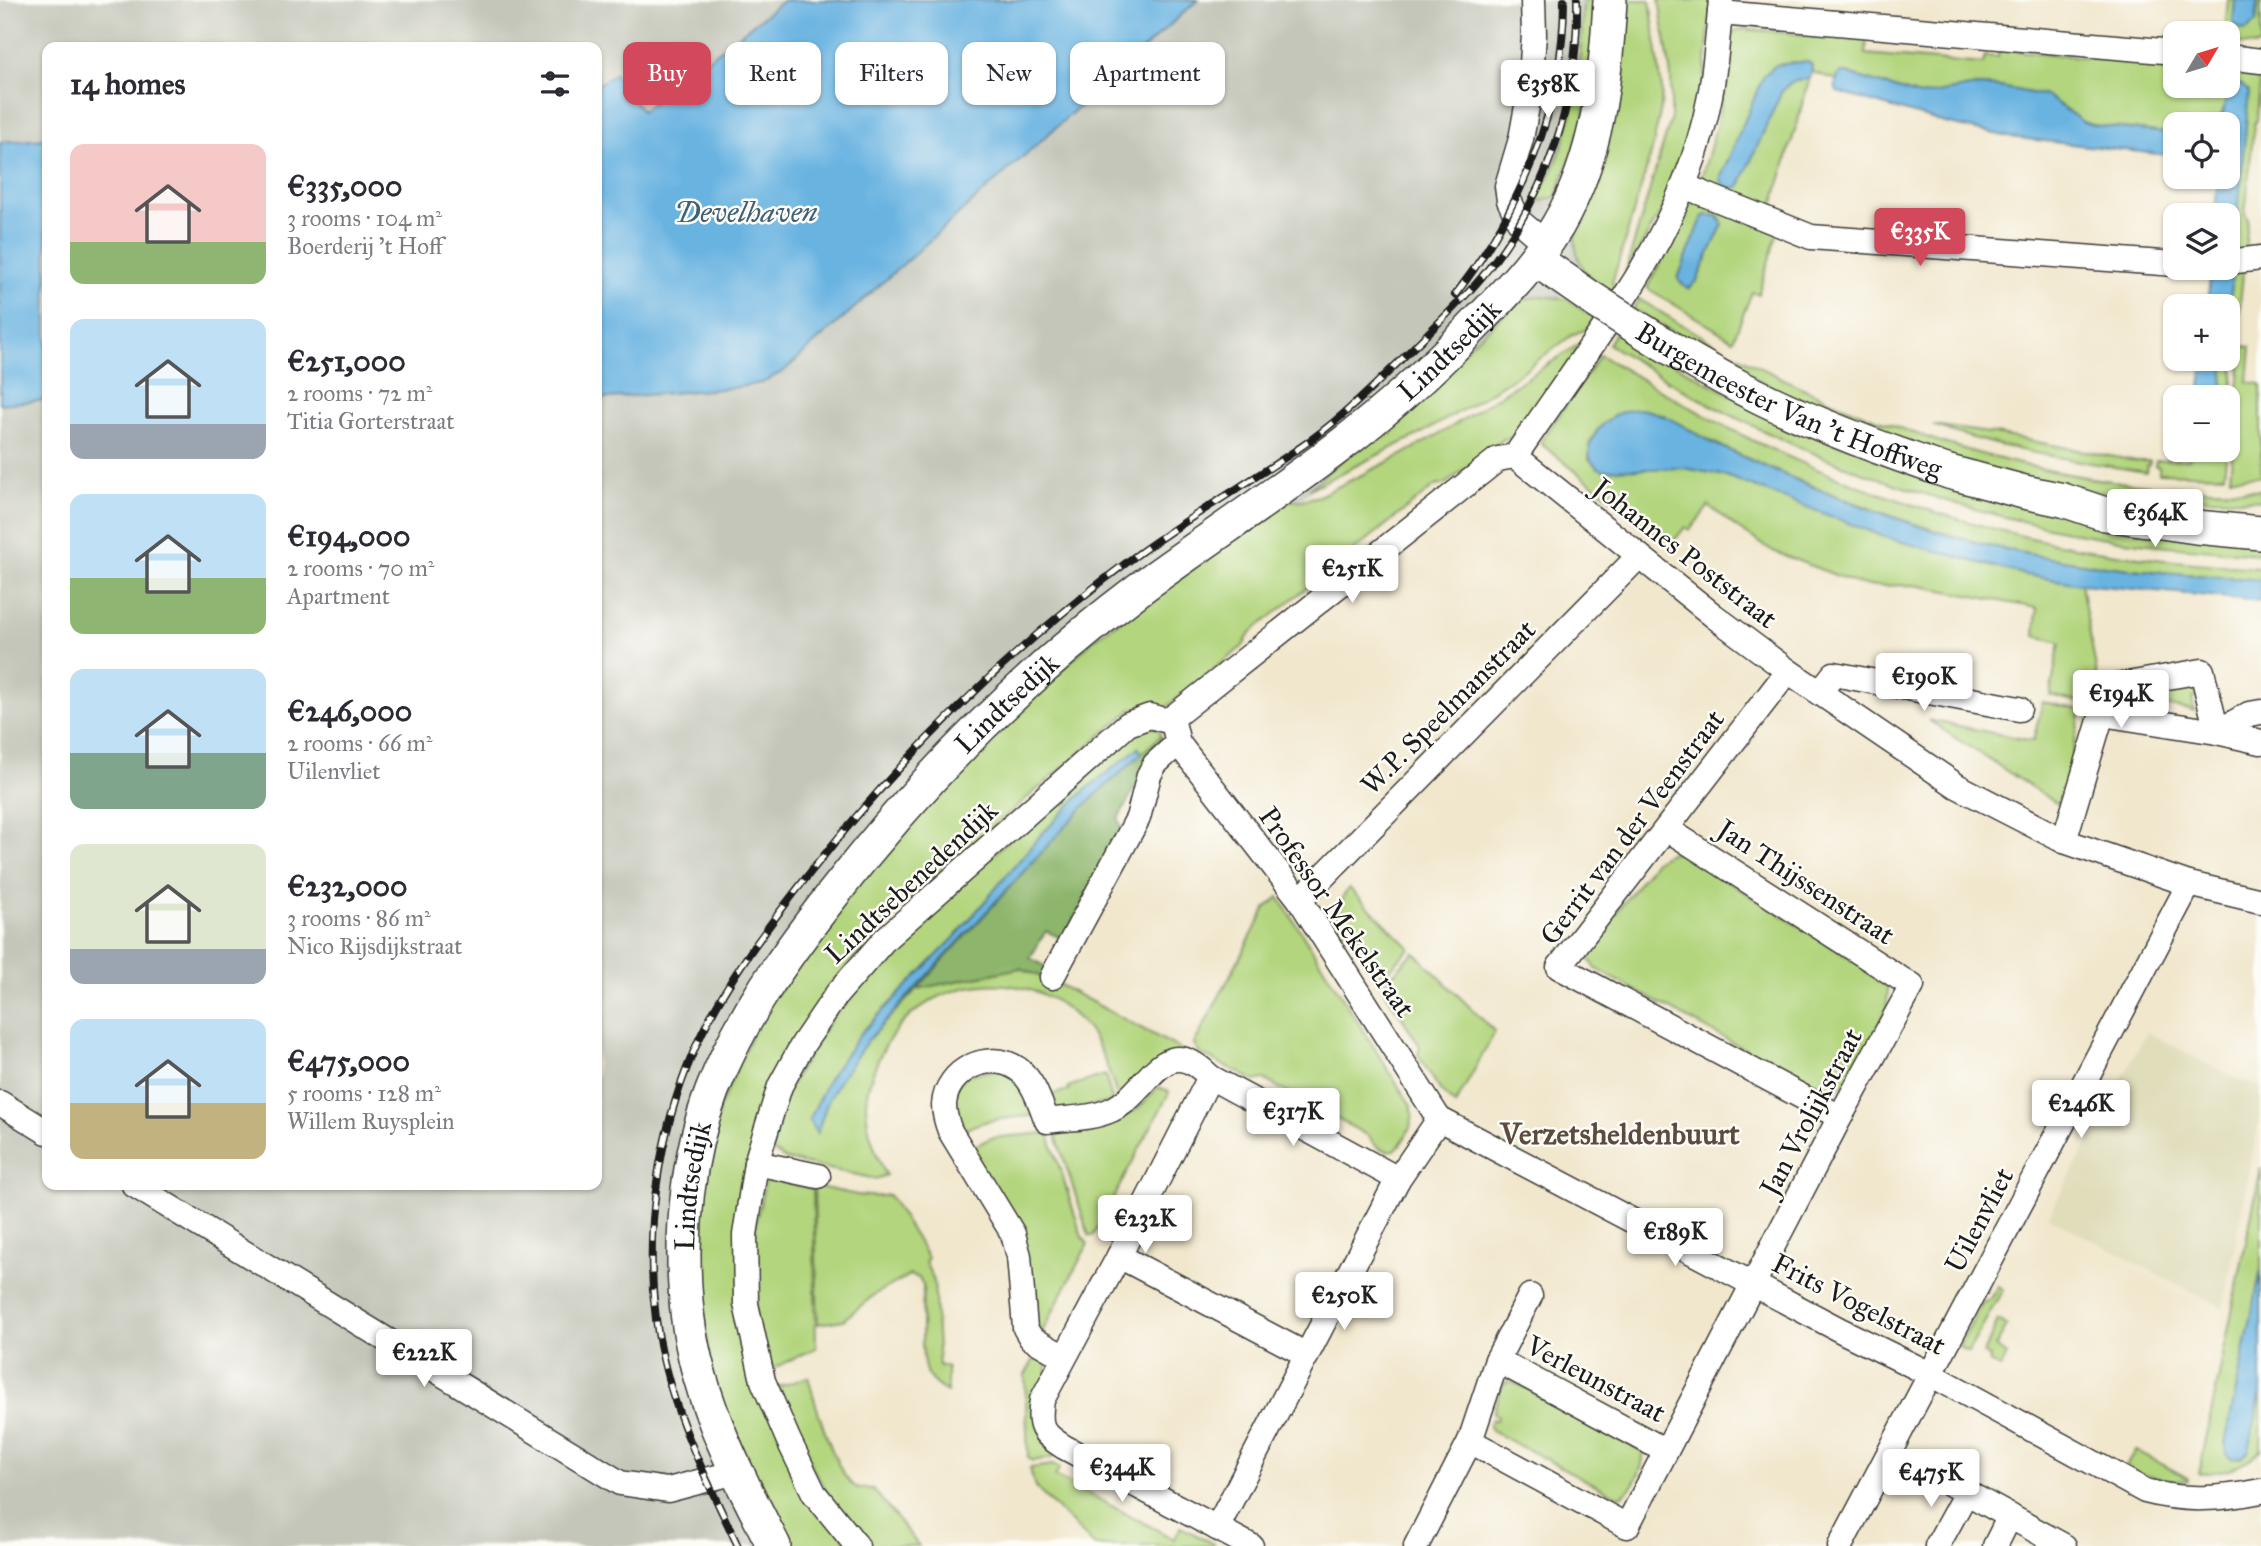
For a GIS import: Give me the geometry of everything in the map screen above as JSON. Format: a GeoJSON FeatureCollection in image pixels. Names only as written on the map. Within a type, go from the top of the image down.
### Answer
{"type":"FeatureCollection","features":[{"type":"Feature","properties":{"kind":"main road","name":"Lindtsedijk"},"geometry":{"type":"LineString","coordinates":[[774,1546],[736,1472],[709,1409],[697,1367],[686,1304],[685,1214],[692,1163],[711,1094],[733,1043],[758,999],[821,909],[930,779],[1009,700],[1063,651],[1140,589],[1334,451],[1402,395],[1466,335],[1541,252],[1560,222],[1578,185],[1590,151],[1602,89],[1610,0]]}},
{"type":"Feature","properties":{"kind":"main road","name":"Burgemeester Van 't Hoffweg"},"geometry":{"type":"LineString","coordinates":[[1541,252],[1606,308],[1677,352],[1763,398],[1856,439],[1998,486],[2063,500],[2105,514],[2261,533]]}},
{"type":"Feature","properties":{"kind":"main road","name":"Burgemeester Van 't Hoffweg"},"geometry":{"type":"LineString","coordinates":[[2063,500],[2117,500],[2261,509]]}},
{"type":"Feature","properties":{"kind":"street"},"geometry":{"type":"LineString","coordinates":[[1533,0],[1534,35],[1530,90],[1521,139],[1507,186],[1508,200],[1518,221],[1541,252]]}},
{"type":"Feature","properties":{"kind":"street"},"geometry":{"type":"LineString","coordinates":[[1172,719],[1498,459],[1516,456],[1606,308],[1657,243],[1684,186],[1710,95],[1721,6],[1782,8],[2163,51]]}},
{"type":"Feature","properties":{"kind":"street"},"geometry":{"type":"LineString","coordinates":[[2240,58],[2261,61]]}},
{"type":"Feature","properties":{"kind":"street"},"geometry":{"type":"LineString","coordinates":[[1684,186],[1811,237],[2163,263]]}},
{"type":"Feature","properties":{"kind":"street"},"geometry":{"type":"LineString","coordinates":[[2240,261],[2261,258]]}},
{"type":"Feature","properties":{"kind":"street","name":"Johannes Poststraat"},"geometry":{"type":"LineString","coordinates":[[1516,456],[1639,556],[1788,671],[1957,786],[2064,841],[2189,884],[2261,901]]}},
{"type":"Feature","properties":{"kind":"street","name":"W.P. Speelmanstraat"},"geometry":{"type":"LineString","coordinates":[[1300,900],[1639,556]]}},
{"type":"Feature","properties":{"kind":"street","name":"Gerrit van der Veenstraat"},"geometry":{"type":"LineString","coordinates":[[1788,671],[1559,967],[1840,1117]]}},
{"type":"Feature","properties":{"kind":"street"},"geometry":{"type":"LineString","coordinates":[[2064,841],[2110,687],[2202,671],[2217,732]]}},
{"type":"Feature","properties":{"kind":"street"},"geometry":{"type":"LineString","coordinates":[[1819,693],[1834,674],[2019,709]]}},
{"type":"Feature","properties":{"kind":"street"},"geometry":{"type":"LineString","coordinates":[[2217,732],[2249,715],[2261,712]]}},
{"type":"Feature","properties":{"kind":"street"},"geometry":{"type":"LineString","coordinates":[[2102,713],[2261,742]]}},
{"type":"Feature","properties":{"kind":"street","name":"Lindtsebenedendijk"},"geometry":{"type":"LineString","coordinates":[[857,1546],[814,1493],[763,1381],[746,1304],[745,1235],[757,1163],[780,1086],[803,1044],[837,993],[885,939],[1128,724],[1150,716],[1172,719]]}},
{"type":"Feature","properties":{"kind":"street","name":"Professor Mekelstraat"},"geometry":{"type":"LineString","coordinates":[[1172,719],[1178,743],[1300,900],[1440,1119]]}},
{"type":"Feature","properties":{"kind":"street"},"geometry":{"type":"LineString","coordinates":[[1052,976],[1138,818],[1149,775],[1156,764],[1178,743]]}},
{"type":"Feature","properties":{"kind":"street","name":"Jan Thijssenstraat"},"geometry":{"type":"LineString","coordinates":[[1667,829],[1912,986]]}},
{"type":"Feature","properties":{"kind":"street","name":"Uilenvliet"},"geometry":{"type":"LineString","coordinates":[[1840,1546],[2189,884]]}},
{"type":"Feature","properties":{"kind":"street","name":"Jan Vrolijkstraat"},"geometry":{"type":"LineString","coordinates":[[1470,1441],[1627,1526],[1840,1117],[1912,986]]}},
{"type":"Feature","properties":{"kind":"street"},"geometry":{"type":"LineString","coordinates":[[1064,1357],[1031,1338],[1025,1328],[1019,1256],[1013,1234],[950,1131],[945,1117],[947,1092],[965,1069],[992,1061],[1018,1069],[1027,1079],[1047,1121],[1091,1117],[1112,1110],[1131,1097],[1158,1066],[1180,1058],[1398,1180]]}},
{"type":"Feature","properties":{"kind":"street"},"geometry":{"type":"LineString","coordinates":[[1210,1077],[1042,1400],[1039,1419],[1046,1436],[1064,1447],[1251,1546]]}},
{"type":"Feature","properties":{"kind":"street"},"geometry":{"type":"LineString","coordinates":[[0,1103],[42,1129]]}},
{"type":"Feature","properties":{"kind":"street"},"geometry":{"type":"LineString","coordinates":[[1217,1528],[1398,1180],[1440,1119]]}},
{"type":"Feature","properties":{"kind":"street","name":"Frits Vogelstraat"},"geometry":{"type":"LineString","coordinates":[[1440,1119],[1932,1375],[2145,1491],[2168,1498],[2192,1500],[2228,1498],[2261,1491]]}},
{"type":"Feature","properties":{"kind":"street"},"geometry":{"type":"LineString","coordinates":[[757,1163],[818,1176]]}},
{"type":"Feature","properties":{"kind":"street"},"geometry":{"type":"LineString","coordinates":[[142,1190],[620,1483],[668,1490],[736,1472]]}},
{"type":"Feature","properties":{"kind":"street"},"geometry":{"type":"LineString","coordinates":[[1119,1256],[1307,1355]]}},
{"type":"Feature","properties":{"kind":"street","name":"Verleunstraat"},"geometry":{"type":"LineString","coordinates":[[1416,1546],[1470,1441],[1497,1360],[1530,1296]]}},
{"type":"Feature","properties":{"kind":"street","name":"Verleunstraat"},"geometry":{"type":"LineString","coordinates":[[1497,1360],[1666,1451]]}},
{"type":"Feature","properties":{"kind":"street"},"geometry":{"type":"LineString","coordinates":[[1938,1478],[2064,1546]]}},
{"type":"Feature","properties":{"kind":"street"},"geometry":{"type":"LineString","coordinates":[[1940,1545],[1966,1493]]}},
{"type":"Feature","properties":{"kind":"street"},"geometry":{"type":"LineString","coordinates":[[1995,1546],[2010,1516]]}},
{"type":"Feature","properties":{"kind":"shaded area"},"geometry":{"type":"Polygon","coordinates":[[[0,0],[1617,0],[1605,261],[1051,694],[819,942],[707,1216],[825,1546],[0,1546],[0,0]]]}},
{"type":"Feature","properties":{"kind":"shaded area"},"geometry":{"type":"Polygon","coordinates":[[[2147,1032],[2236,1079],[2261,1087],[2261,1110],[2223,1308],[2048,1217],[2147,1032]]]}},
{"type":"Feature","properties":{"kind":"green space"},"geometry":{"type":"Polygon","coordinates":[[[1583,0],[1597,0],[1584,120],[1556,197],[1542,201],[1537,197],[1560,152],[1574,103],[1583,0]]]}},
{"type":"Feature","properties":{"kind":"green space"},"geometry":{"type":"Polygon","coordinates":[[[1622,0],[1650,0],[1662,90],[1651,154],[1612,283],[1619,294],[1606,290],[1584,270],[1575,237],[1622,0]]]}},
{"type":"Feature","properties":{"kind":"green space"},"geometry":{"type":"Polygon","coordinates":[[[1659,0],[1712,0],[1704,82],[1675,188],[1625,273],[1671,118],[1671,76],[1659,0]]]}},
{"type":"Feature","properties":{"kind":"green space"},"geometry":{"type":"Polygon","coordinates":[[[2228,0],[2235,0],[2233,21],[2226,21],[2228,0]]]}},
{"type":"Feature","properties":{"kind":"green space"},"geometry":{"type":"Polygon","coordinates":[[[2258,0],[2261,0],[2261,43],[2255,46],[2240,44],[2240,23],[2256,22],[2258,0]]]}},
{"type":"Feature","properties":{"kind":"green space"},"geometry":{"type":"Polygon","coordinates":[[[1736,30],[1821,36],[1822,31],[1867,34],[1866,54],[1983,64],[1985,56],[1998,57],[1999,49],[2163,65],[2163,98],[2226,98],[2223,112],[2163,112],[2163,133],[2093,125],[2083,122],[2047,96],[2000,87],[1976,86],[1920,96],[1846,73],[1839,74],[1837,80],[1812,72],[1812,65],[1791,62],[1739,187],[1779,94],[1791,82],[1810,78],[1774,202],[1769,211],[1699,185],[1720,111],[1732,35],[1736,30]]]}},
{"type":"Feature","properties":{"kind":"green space"},"geometry":{"type":"Polygon","coordinates":[[[2240,71],[2256,78],[2260,84],[2245,215],[2248,219],[2240,305],[2240,294],[2231,294],[2232,280],[2240,280],[2240,203],[2231,203],[2231,189],[2240,189],[2240,112],[2229,112],[2229,98],[2240,98],[2240,71]]]}},
{"type":"Feature","properties":{"kind":"green space"},"geometry":{"type":"Polygon","coordinates":[[[1691,198],[1778,232],[1758,294],[1752,292],[1733,340],[1647,288],[1691,198]],[[1703,217],[1678,278],[1685,287],[1697,280],[1722,224],[1703,217]]]}},
{"type":"Feature","properties":{"kind":"green space"},"geometry":{"type":"Polygon","coordinates":[[[1542,296],[1566,299],[1601,322],[1572,335],[1466,408],[1309,489],[1520,300],[1542,296]]]}},
{"type":"Feature","properties":{"kind":"green space"},"geometry":{"type":"Polygon","coordinates":[[[1639,299],[1762,368],[1826,398],[1891,425],[1958,447],[2095,479],[2165,487],[2261,490],[2261,500],[2092,491],[1963,463],[1782,393],[1633,309],[1639,299]]]}},
{"type":"Feature","properties":{"kind":"green space"},"geometry":{"type":"Polygon","coordinates":[[[1616,332],[1786,425],[2261,536],[2261,554],[2146,544],[2077,533],[1986,512],[1896,484],[1807,450],[1708,403],[1608,344],[1616,332]]]}},
{"type":"Feature","properties":{"kind":"green space"},"geometry":{"type":"Polygon","coordinates":[[[1584,341],[1518,436],[1504,439],[1445,484],[1435,486],[1250,633],[1243,646],[1165,708],[1148,706],[1132,709],[916,892],[869,939],[831,987],[741,1211],[744,1340],[848,1546],[785,1546],[714,1390],[694,1243],[719,1109],[758,1020],[883,843],[1093,640],[1288,501],[1319,496],[1400,456],[1448,429],[1584,341]]]}},
{"type":"Feature","properties":{"kind":"green space"},"geometry":{"type":"Polygon","coordinates":[[[2242,346],[2251,347],[2248,382],[2261,384],[2261,476],[2230,477],[2231,462],[2240,462],[2242,346]]]}},
{"type":"Feature","properties":{"kind":"green space"},"geometry":{"type":"Polygon","coordinates":[[[1600,355],[1754,441],[1835,477],[1921,508],[2010,533],[2097,551],[2261,568],[2261,580],[2152,571],[2044,557],[1945,533],[1817,488],[1723,447],[1662,414],[1602,425],[1590,443],[1589,459],[1598,468],[1685,468],[1726,476],[1967,560],[2026,575],[2081,584],[2098,680],[2094,684],[2090,705],[2050,695],[2060,642],[2035,636],[2037,608],[1915,585],[1869,586],[1853,582],[1773,551],[1709,506],[1690,530],[1685,527],[1670,546],[1540,443],[1600,355]]]}},
{"type":"Feature","properties":{"kind":"green space"},"geometry":{"type":"Polygon","coordinates":[[[2224,371],[2234,371],[2233,385],[2223,385],[2224,371]]]}},
{"type":"Feature","properties":{"kind":"green space"},"geometry":{"type":"Polygon","coordinates":[[[1933,425],[2136,461],[2150,461],[2146,472],[2039,454],[1985,442],[1933,425]]]}},
{"type":"Feature","properties":{"kind":"green space"},"geometry":{"type":"Polygon","coordinates":[[[2156,460],[2226,462],[2224,475],[2159,473],[2159,467],[2155,466],[2156,460]]]}},
{"type":"Feature","properties":{"kind":"green space"},"geometry":{"type":"Polygon","coordinates":[[[2189,684],[2196,689],[2198,697],[2192,698],[2194,711],[2126,697],[2127,693],[2189,684]]]}},
{"type":"Feature","properties":{"kind":"green space"},"geometry":{"type":"Polygon","coordinates":[[[2043,702],[2081,710],[2063,801],[2059,805],[1928,720],[2033,741],[2043,702]]]}},
{"type":"Feature","properties":{"kind":"green space"},"geometry":{"type":"Polygon","coordinates":[[[1158,727],[1161,736],[1142,753],[1139,748],[1083,792],[1039,837],[954,938],[861,1033],[828,1079],[817,1133],[827,1103],[840,1079],[868,1040],[917,989],[1020,968],[1058,984],[1188,1053],[1118,1099],[1099,1047],[1089,1031],[1066,1008],[1039,993],[1010,985],[980,985],[951,992],[923,1006],[900,1026],[882,1052],[872,1076],[866,1103],[869,1131],[886,1175],[876,1179],[787,1160],[772,1151],[782,1099],[852,984],[1131,728],[1158,727]]]}},
{"type":"Feature","properties":{"kind":"green space"},"geometry":{"type":"Polygon","coordinates":[[[1161,736],[1164,747],[1152,756],[1118,819],[1123,831],[1063,939],[1046,931],[1030,958],[1048,968],[1044,978],[1020,968],[917,989],[1083,807],[1161,736]]]}},
{"type":"Feature","properties":{"kind":"green space"},"geometry":{"type":"Polygon","coordinates":[[[1671,852],[1684,854],[1880,977],[1888,989],[1886,1011],[1851,1079],[1835,1089],[1807,1083],[1596,969],[1589,958],[1592,945],[1656,860],[1671,852]]]}},
{"type":"Feature","properties":{"kind":"green space"},"geometry":{"type":"Polygon","coordinates":[[[1349,888],[1410,948],[1379,980],[1349,932],[1339,929],[1329,915],[1339,916],[1343,897],[1349,888]]]}},
{"type":"Feature","properties":{"kind":"green space"},"geometry":{"type":"Polygon","coordinates":[[[1279,897],[1411,1106],[1409,1130],[1395,1150],[1379,1148],[1369,1136],[1263,1079],[1255,1081],[1199,1053],[1194,1044],[1266,908],[1279,897]]]}},
{"type":"Feature","properties":{"kind":"green space"},"geometry":{"type":"Polygon","coordinates":[[[1414,952],[1495,1032],[1455,1105],[1440,1090],[1418,1055],[1420,1046],[1382,986],[1414,952]]]}},
{"type":"Feature","properties":{"kind":"green space"},"geometry":{"type":"Polygon","coordinates":[[[1006,1069],[1041,1115],[988,1121],[959,1133],[955,1129],[955,1088],[966,1075],[1006,1069]]]}},
{"type":"Feature","properties":{"kind":"green space"},"geometry":{"type":"Polygon","coordinates":[[[1105,1075],[1113,1102],[1059,1112],[1043,1097],[1069,1090],[1068,1087],[1105,1075]]]}},
{"type":"Feature","properties":{"kind":"green space"},"geometry":{"type":"Polygon","coordinates":[[[1158,1087],[1169,1091],[1168,1095],[1093,1236],[1089,1236],[1056,1135],[1100,1126],[1119,1119],[1141,1106],[1158,1087]]]}},
{"type":"Feature","properties":{"kind":"green space"},"geometry":{"type":"Polygon","coordinates":[[[1046,1133],[1049,1135],[1082,1237],[1088,1244],[1040,1336],[1027,1279],[968,1149],[991,1138],[1046,1133]]]}},
{"type":"Feature","properties":{"kind":"green space"},"geometry":{"type":"Polygon","coordinates":[[[2261,1168],[2261,1270],[2225,1444],[2247,1454],[2261,1391],[2261,1451],[2232,1468],[2199,1474],[2261,1168]]]}},
{"type":"Feature","properties":{"kind":"green space"},"geometry":{"type":"Polygon","coordinates":[[[772,1179],[813,1189],[816,1348],[768,1371],[756,1325],[751,1244],[765,1182],[772,1179]]]}},
{"type":"Feature","properties":{"kind":"green space"},"geometry":{"type":"Polygon","coordinates":[[[814,1186],[861,1195],[889,1195],[928,1258],[925,1262],[934,1281],[939,1366],[947,1366],[947,1392],[931,1380],[925,1366],[922,1344],[923,1285],[919,1278],[910,1275],[874,1295],[843,1320],[818,1324],[814,1186]]]}},
{"type":"Feature","properties":{"kind":"green space"},"geometry":{"type":"Polygon","coordinates":[[[1998,1286],[2003,1289],[1968,1352],[1959,1347],[1982,1303],[1989,1300],[1998,1286]]]}},
{"type":"Feature","properties":{"kind":"green space"},"geometry":{"type":"Polygon","coordinates":[[[1998,1320],[2007,1326],[1995,1347],[2007,1355],[2001,1368],[1989,1362],[1990,1357],[1984,1354],[1998,1320]]]}},
{"type":"Feature","properties":{"kind":"green space"},"geometry":{"type":"Polygon","coordinates":[[[1039,1350],[1046,1364],[1056,1452],[1052,1458],[1032,1461],[1028,1458],[1025,1375],[1039,1350]]]}},
{"type":"Feature","properties":{"kind":"green space"},"geometry":{"type":"Polygon","coordinates":[[[808,1377],[827,1438],[841,1470],[856,1487],[873,1489],[919,1546],[865,1546],[847,1524],[812,1467],[778,1387],[808,1377]]]}},
{"type":"Feature","properties":{"kind":"green space"},"geometry":{"type":"Polygon","coordinates":[[[1512,1381],[1643,1452],[1640,1471],[1634,1484],[1620,1496],[1615,1495],[1491,1431],[1489,1427],[1492,1419],[1496,1421],[1498,1416],[1493,1414],[1501,1388],[1505,1382],[1512,1381]]]}},
{"type":"Feature","properties":{"kind":"green space"},"geometry":{"type":"Polygon","coordinates":[[[2135,1450],[2188,1478],[2188,1481],[2148,1476],[2126,1467],[2135,1450]]]}},
{"type":"Feature","properties":{"kind":"green space"},"geometry":{"type":"Polygon","coordinates":[[[1052,1465],[1060,1468],[1055,1476],[1174,1539],[1181,1527],[1214,1544],[1095,1546],[1034,1484],[1030,1468],[1052,1465]]]}},
{"type":"Feature","properties":{"kind":"water","name":"Develhaven"},"geometry":{"type":"Polygon","coordinates":[[[784,0],[1198,0],[1151,42],[1070,42],[1070,105],[1081,105],[784,371],[762,383],[602,399],[602,82],[614,74],[623,86],[623,105],[637,105],[642,111],[650,105],[711,105],[711,57],[725,46],[725,105],[821,105],[821,42],[730,42],[784,0]]]}},
{"type":"Feature","properties":{"kind":"water"},"geometry":{"type":"Polygon","coordinates":[[[2235,0],[2258,0],[2256,22],[2246,30],[2240,28],[2240,21],[2233,21],[2235,0]]]}},
{"type":"Feature","properties":{"kind":"water"},"geometry":{"type":"Polygon","coordinates":[[[1807,61],[1812,65],[1811,76],[1791,82],[1782,91],[1739,187],[1727,189],[1720,179],[1764,75],[1776,65],[1807,61]]]}},
{"type":"Feature","properties":{"kind":"water"},"geometry":{"type":"Polygon","coordinates":[[[1846,73],[1920,96],[1976,86],[2000,87],[2047,96],[2083,122],[2163,133],[2163,155],[2009,137],[1945,123],[1837,92],[1835,85],[1839,74],[1846,73]]]}},
{"type":"Feature","properties":{"kind":"water"},"geometry":{"type":"Polygon","coordinates":[[[2241,84],[2249,92],[2239,203],[2216,203],[2217,189],[2240,189],[2240,112],[2223,112],[2226,98],[2240,98],[2241,84]]]}},
{"type":"Feature","properties":{"kind":"water"},"geometry":{"type":"Polygon","coordinates":[[[42,139],[42,400],[0,404],[0,142],[42,139]]]}},
{"type":"Feature","properties":{"kind":"water"},"geometry":{"type":"Polygon","coordinates":[[[1703,216],[1718,216],[1723,224],[1697,280],[1689,289],[1678,278],[1703,216]]]}},
{"type":"Feature","properties":{"kind":"water"},"geometry":{"type":"Polygon","coordinates":[[[2210,280],[2232,280],[2231,294],[2208,294],[2210,280]]]}},
{"type":"Feature","properties":{"kind":"water"},"geometry":{"type":"Polygon","coordinates":[[[2202,371],[2224,371],[2223,385],[2200,385],[2202,371]]]}},
{"type":"Feature","properties":{"kind":"water"},"geometry":{"type":"Polygon","coordinates":[[[1639,409],[1669,418],[1715,444],[1800,482],[1925,528],[2005,549],[2072,561],[2261,580],[2261,601],[2081,584],[2026,575],[1887,538],[1726,476],[1685,468],[1603,470],[1595,465],[1589,451],[1599,428],[1618,413],[1639,409]]]}},
{"type":"Feature","properties":{"kind":"water"},"geometry":{"type":"Polygon","coordinates":[[[1138,748],[1142,753],[1083,807],[868,1040],[840,1079],[827,1103],[817,1134],[809,1121],[828,1079],[861,1033],[954,938],[1039,837],[1083,792],[1138,748]]]}},
{"type":"Feature","properties":{"kind":"water"},"geometry":{"type":"Polygon","coordinates":[[[2261,1270],[2261,1391],[2249,1450],[2243,1457],[2234,1458],[2226,1454],[2225,1444],[2261,1270]]]}},
{"type":"Feature","properties":{"kind":"railway"},"geometry":{"type":"LineString","coordinates":[[1455,295],[1499,229],[1534,156],[1547,119],[1556,80],[1564,0]]}},
{"type":"Feature","properties":{"kind":"railway"},"geometry":{"type":"LineString","coordinates":[[738,1546],[699,1463],[677,1407],[661,1349],[653,1285],[653,1217],[663,1150],[681,1084],[717,1005],[760,938],[809,874],[883,787],[961,705],[1045,628],[1134,557],[1290,454],[1339,418],[1413,348],[1481,278],[1524,216],[1554,148],[1572,75],[1577,0]]}},
{"type":"Feature","properties":{"kind":"district","name":"Verzetsheldenbuurt"},"geometry":{"type":"Point","coordinates":[1620,1134]}}]}
